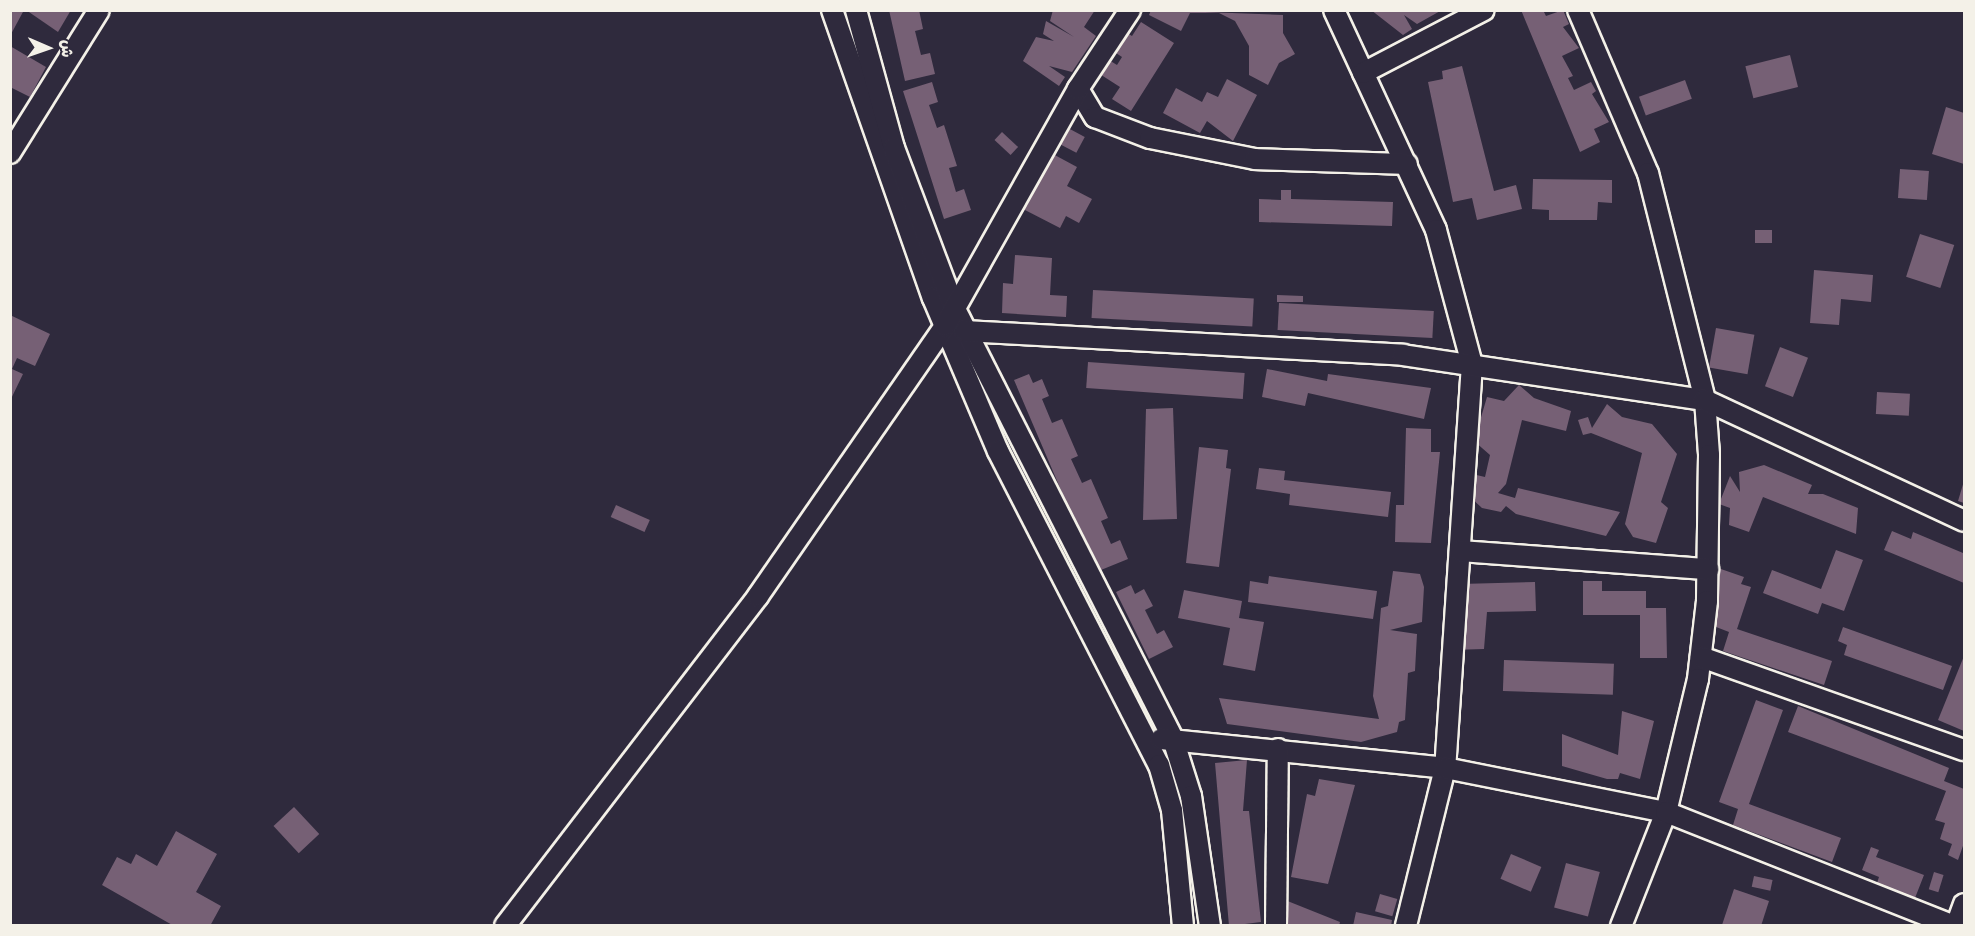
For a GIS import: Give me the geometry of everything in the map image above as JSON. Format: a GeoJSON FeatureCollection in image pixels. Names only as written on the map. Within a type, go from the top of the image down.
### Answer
{"type":"FeatureCollection","features":[{"type":"Feature","properties":{"kind":"street"},"geometry":{"type":"LineString","coordinates":[[10,153],[99,10]]}},
{"type":"Feature","properties":{"kind":"street"},"geometry":{"type":"LineString","coordinates":[[832,10],[874,141],[945,326],[998,451],[1146,740],[1172,810],[1183,926]]}},
{"type":"Feature","properties":{"kind":"street"},"geometry":{"type":"LineString","coordinates":[[856,10],[894,148],[954,307],[1173,739],[1202,851],[1210,926]]}},
{"type":"Feature","properties":{"kind":"street"},"geometry":{"type":"LineString","coordinates":[[505,926],[758,596],[945,326],[1078,89],[1130,10]]}},
{"type":"Feature","properties":{"kind":"street"},"geometry":{"type":"LineString","coordinates":[[1334,10],[1436,230],[1472,364],[1445,768],[1406,926]]}},
{"type":"Feature","properties":{"kind":"street"},"geometry":{"type":"LineString","coordinates":[[1363,73],[1484,10]]}},
{"type":"Feature","properties":{"kind":"street"},"geometry":{"type":"LineString","coordinates":[[1578,10],[1648,173],[1705,400],[1708,569],[1701,657],[1665,812],[1621,926]]}},
{"type":"Feature","properties":{"kind":"street"},"geometry":{"type":"LineString","coordinates":[[1078,89],[1095,117],[1150,138],[1255,159],[1407,164]]}},
{"type":"Feature","properties":{"kind":"street"},"geometry":{"type":"LineString","coordinates":[[965,331],[1403,356],[1472,364],[1705,400],[1965,521]]}},
{"type":"Feature","properties":{"kind":"street"},"geometry":{"type":"LineString","coordinates":[[1460,551],[1708,569]]}},
{"type":"Feature","properties":{"kind":"street"},"geometry":{"type":"LineString","coordinates":[[1701,657],[1965,750]]}},
{"type":"Feature","properties":{"kind":"street"},"geometry":{"type":"LineString","coordinates":[[1146,740],[1173,739],[1445,768],[1665,812],[1955,926],[1965,904]]}},
{"type":"Feature","properties":{"kind":"street"},"geometry":{"type":"LineString","coordinates":[[1276,926],[1278,749]]}},
{"type":"Feature","properties":{"kind":"building"},"geometry":{"type":"Polygon","coordinates":[[[10,10],[24,10],[10,36],[10,10]]]}},
{"type":"Feature","properties":{"kind":"building"},"geometry":{"type":"Polygon","coordinates":[[[26,10],[71,10],[58,32],[26,10]]]}},
{"type":"Feature","properties":{"kind":"building"},"geometry":{"type":"Polygon","coordinates":[[[889,10],[919,10],[923,29],[915,31],[921,55],[930,53],[935,74],[905,81],[889,10]]]}},
{"type":"Feature","properties":{"kind":"building"},"geometry":{"type":"Polygon","coordinates":[[[1053,10],[1095,10],[1084,27],[1096,36],[1072,72],[1049,66],[1065,77],[1059,86],[1023,61],[1036,37],[1054,41],[1043,34],[1046,21],[1074,37],[1050,21],[1053,10]]]}},
{"type":"Feature","properties":{"kind":"building"},"geometry":{"type":"Polygon","coordinates":[[[1151,10],[1283,15],[1283,33],[1295,54],[1279,63],[1268,85],[1249,75],[1249,46],[1235,21],[1219,13],[1190,13],[1181,31],[1149,15],[1151,10]]]}},
{"type":"Feature","properties":{"kind":"building"},"geometry":{"type":"Polygon","coordinates":[[[1371,10],[1442,10],[1417,24],[1404,15],[1412,29],[1403,35],[1371,10]]]}},
{"type":"Feature","properties":{"kind":"building"},"geometry":{"type":"Polygon","coordinates":[[[1521,10],[1543,10],[1546,16],[1563,10],[1569,24],[1563,27],[1579,48],[1562,56],[1573,76],[1568,78],[1574,90],[1591,82],[1596,91],[1592,94],[1609,122],[1594,129],[1600,142],[1580,152],[1521,10]]]}},
{"type":"Feature","properties":{"kind":"building"},"geometry":{"type":"Polygon","coordinates":[[[1141,22],[1174,43],[1131,111],[1112,99],[1120,87],[1095,71],[1104,57],[1117,65],[1122,57],[1110,49],[1122,30],[1132,36],[1141,22]]]}},
{"type":"Feature","properties":{"kind":"building"},"geometry":{"type":"Polygon","coordinates":[[[10,46],[46,67],[30,97],[10,87],[10,46]]]}},
{"type":"Feature","properties":{"kind":"building"},"geometry":{"type":"Polygon","coordinates":[[[1790,55],[1798,87],[1753,98],[1745,66],[1790,55]]]}},
{"type":"Feature","properties":{"kind":"building"},"geometry":{"type":"Polygon","coordinates":[[[1462,66],[1494,191],[1516,185],[1522,209],[1477,220],[1472,198],[1453,202],[1428,82],[1443,79],[1442,71],[1462,66]]]}},
{"type":"Feature","properties":{"kind":"building"},"geometry":{"type":"Polygon","coordinates":[[[1227,79],[1257,95],[1233,141],[1207,121],[1200,133],[1163,113],[1176,88],[1202,102],[1207,92],[1218,97],[1227,79]]]}},
{"type":"Feature","properties":{"kind":"building"},"geometry":{"type":"Polygon","coordinates":[[[1685,80],[1692,99],[1646,116],[1639,97],[1685,80]]]}},
{"type":"Feature","properties":{"kind":"building"},"geometry":{"type":"Polygon","coordinates":[[[932,82],[938,102],[929,105],[937,128],[944,125],[957,166],[949,168],[956,192],[964,189],[971,210],[944,219],[903,91],[932,82]]]}},
{"type":"Feature","properties":{"kind":"building"},"geometry":{"type":"Polygon","coordinates":[[[1946,107],[1964,113],[1964,164],[1932,154],[1946,107]]]}},
{"type":"Feature","properties":{"kind":"building"},"geometry":{"type":"Polygon","coordinates":[[[1068,128],[1085,137],[1076,153],[1060,144],[1068,128]]]}},
{"type":"Feature","properties":{"kind":"building"},"geometry":{"type":"Polygon","coordinates":[[[1002,132],[1018,147],[1011,155],[994,140],[1002,132]]]}},
{"type":"Feature","properties":{"kind":"building"},"geometry":{"type":"Polygon","coordinates":[[[1051,153],[1077,167],[1067,186],[1092,199],[1079,223],[1066,216],[1060,228],[1023,209],[1051,153]]]}},
{"type":"Feature","properties":{"kind":"building"},"geometry":{"type":"Polygon","coordinates":[[[1900,169],[1929,171],[1927,200],[1898,198],[1900,169]]]}},
{"type":"Feature","properties":{"kind":"building"},"geometry":{"type":"Polygon","coordinates":[[[1533,179],[1612,180],[1612,203],[1598,202],[1597,220],[1549,220],[1549,210],[1532,209],[1533,179]]]}},
{"type":"Feature","properties":{"kind":"building"},"geometry":{"type":"Polygon","coordinates":[[[1281,190],[1291,190],[1291,199],[1393,202],[1392,226],[1259,222],[1259,199],[1281,200],[1281,190]]]}},
{"type":"Feature","properties":{"kind":"building"},"geometry":{"type":"Polygon","coordinates":[[[1755,230],[1772,230],[1772,243],[1755,243],[1755,230]]]}},
{"type":"Feature","properties":{"kind":"building"},"geometry":{"type":"Polygon","coordinates":[[[1920,234],[1954,245],[1940,288],[1906,277],[1920,234]]]}},
{"type":"Feature","properties":{"kind":"building"},"geometry":{"type":"Polygon","coordinates":[[[1015,255],[1052,258],[1050,295],[1067,296],[1066,317],[1002,313],[1003,283],[1013,284],[1015,255]]]}},
{"type":"Feature","properties":{"kind":"building"},"geometry":{"type":"Polygon","coordinates":[[[1814,270],[1873,275],[1871,302],[1841,299],[1839,325],[1810,323],[1814,270]]]}},
{"type":"Feature","properties":{"kind":"building"},"geometry":{"type":"Polygon","coordinates":[[[1093,290],[1254,298],[1252,326],[1092,318],[1093,290]]]}},
{"type":"Feature","properties":{"kind":"building"},"geometry":{"type":"Polygon","coordinates":[[[1277,295],[1303,296],[1303,302],[1277,302],[1277,295]]]}},
{"type":"Feature","properties":{"kind":"building"},"geometry":{"type":"Polygon","coordinates":[[[1279,303],[1434,311],[1432,338],[1278,330],[1279,303]]]}},
{"type":"Feature","properties":{"kind":"building"},"geometry":{"type":"Polygon","coordinates":[[[10,315],[50,334],[35,366],[17,358],[12,369],[23,374],[10,401],[10,315]]]}},
{"type":"Feature","properties":{"kind":"building"},"geometry":{"type":"Polygon","coordinates":[[[1716,328],[1754,335],[1747,374],[1709,367],[1716,328]]]}},
{"type":"Feature","properties":{"kind":"building"},"geometry":{"type":"Polygon","coordinates":[[[1780,347],[1808,358],[1793,397],[1765,386],[1780,347]]]}},
{"type":"Feature","properties":{"kind":"building"},"geometry":{"type":"Polygon","coordinates":[[[1088,362],[1245,373],[1243,399],[1086,388],[1088,362]]]}},
{"type":"Feature","properties":{"kind":"building"},"geometry":{"type":"Polygon","coordinates":[[[1267,369],[1327,381],[1328,374],[1431,388],[1424,419],[1308,393],[1305,406],[1262,397],[1267,369]]]}},
{"type":"Feature","properties":{"kind":"building"},"geometry":{"type":"Polygon","coordinates":[[[1029,374],[1033,383],[1042,379],[1049,396],[1042,399],[1052,423],[1062,419],[1078,456],[1071,459],[1082,483],[1091,479],[1108,518],[1101,521],[1111,544],[1120,540],[1128,559],[1096,572],[1014,380],[1029,374]]]}},
{"type":"Feature","properties":{"kind":"building"},"geometry":{"type":"Polygon","coordinates":[[[1519,385],[1534,398],[1571,411],[1566,431],[1522,420],[1506,484],[1498,493],[1515,498],[1518,488],[1620,512],[1606,536],[1516,514],[1506,506],[1501,512],[1482,508],[1470,497],[1468,473],[1485,477],[1490,455],[1474,441],[1487,397],[1504,401],[1519,385]]]}},
{"type":"Feature","properties":{"kind":"building"},"geometry":{"type":"Polygon","coordinates":[[[1877,392],[1910,394],[1909,416],[1876,414],[1877,392]]]}},
{"type":"Feature","properties":{"kind":"building"},"geometry":{"type":"Polygon","coordinates":[[[1607,404],[1622,417],[1652,424],[1677,454],[1661,502],[1668,508],[1656,543],[1633,537],[1625,524],[1642,453],[1591,433],[1583,435],[1578,420],[1588,417],[1592,428],[1607,404]]]}},
{"type":"Feature","properties":{"kind":"building"},"geometry":{"type":"Polygon","coordinates":[[[1173,408],[1177,519],[1143,520],[1146,409],[1173,408]]]}},
{"type":"Feature","properties":{"kind":"building"},"geometry":{"type":"Polygon","coordinates":[[[1406,428],[1431,429],[1431,452],[1440,452],[1431,543],[1395,542],[1396,505],[1404,505],[1406,428]]]}},
{"type":"Feature","properties":{"kind":"building"},"geometry":{"type":"Polygon","coordinates":[[[1199,447],[1228,450],[1226,468],[1231,469],[1219,567],[1186,563],[1199,447]]]}},
{"type":"Feature","properties":{"kind":"building"},"geometry":{"type":"Polygon","coordinates":[[[1764,465],[1812,485],[1808,494],[1823,494],[1858,508],[1856,534],[1763,497],[1749,532],[1729,525],[1730,508],[1719,504],[1730,476],[1740,492],[1739,472],[1764,465]]]}},
{"type":"Feature","properties":{"kind":"building"},"geometry":{"type":"Polygon","coordinates":[[[1259,468],[1285,471],[1284,480],[1391,492],[1388,517],[1289,505],[1290,494],[1256,489],[1259,468]]]}},
{"type":"Feature","properties":{"kind":"building"},"geometry":{"type":"Polygon","coordinates":[[[1964,481],[1964,503],[1958,501],[1964,481]]]}},
{"type":"Feature","properties":{"kind":"building"},"geometry":{"type":"Polygon","coordinates":[[[616,505],[650,520],[645,532],[611,517],[616,505]]]}},
{"type":"Feature","properties":{"kind":"building"},"geometry":{"type":"Polygon","coordinates":[[[1892,531],[1911,539],[1913,532],[1963,553],[1964,583],[1884,550],[1892,531]]]}},
{"type":"Feature","properties":{"kind":"building"},"geometry":{"type":"Polygon","coordinates":[[[1836,550],[1863,560],[1844,611],[1822,603],[1818,614],[1763,593],[1772,570],[1821,589],[1836,550]]]}},
{"type":"Feature","properties":{"kind":"building"},"geometry":{"type":"Polygon","coordinates":[[[1718,568],[1744,577],[1741,584],[1751,587],[1737,629],[1832,661],[1824,685],[1723,651],[1729,632],[1711,625],[1718,603],[1708,600],[1718,568]]]}},
{"type":"Feature","properties":{"kind":"building"},"geometry":{"type":"Polygon","coordinates":[[[1393,571],[1420,574],[1424,587],[1422,622],[1390,630],[1417,634],[1415,671],[1408,673],[1405,720],[1399,722],[1397,732],[1361,742],[1227,724],[1219,698],[1379,719],[1373,696],[1381,608],[1388,606],[1393,571]]]}},
{"type":"Feature","properties":{"kind":"building"},"geometry":{"type":"Polygon","coordinates":[[[1269,576],[1377,591],[1373,619],[1248,602],[1250,581],[1268,584],[1269,576]]]}},
{"type":"Feature","properties":{"kind":"building"},"geometry":{"type":"Polygon","coordinates":[[[1583,581],[1602,581],[1602,591],[1646,591],[1646,608],[1666,608],[1667,658],[1640,658],[1640,615],[1583,615],[1583,581]]]}},
{"type":"Feature","properties":{"kind":"building"},"geometry":{"type":"Polygon","coordinates":[[[1535,582],[1536,611],[1487,612],[1484,649],[1451,650],[1460,584],[1535,582]]]}},
{"type":"Feature","properties":{"kind":"building"},"geometry":{"type":"Polygon","coordinates":[[[1131,585],[1135,594],[1144,589],[1153,606],[1145,610],[1157,634],[1164,630],[1173,647],[1149,659],[1116,592],[1131,585]]]}},
{"type":"Feature","properties":{"kind":"building"},"geometry":{"type":"Polygon","coordinates":[[[1184,590],[1242,601],[1239,618],[1264,622],[1255,671],[1223,665],[1230,628],[1178,618],[1184,590]]]}},
{"type":"Feature","properties":{"kind":"building"},"geometry":{"type":"Polygon","coordinates":[[[1843,627],[1952,666],[1943,690],[1844,655],[1847,645],[1838,641],[1843,627]]]}},
{"type":"Feature","properties":{"kind":"building"},"geometry":{"type":"Polygon","coordinates":[[[1964,656],[1964,731],[1938,720],[1964,656]]]}},
{"type":"Feature","properties":{"kind":"building"},"geometry":{"type":"Polygon","coordinates":[[[1504,660],[1614,664],[1613,695],[1503,691],[1504,660]]]}},
{"type":"Feature","properties":{"kind":"building"},"geometry":{"type":"Polygon","coordinates":[[[1756,700],[1783,710],[1749,804],[1841,838],[1832,862],[1733,825],[1738,809],[1719,802],[1756,700]]]}},
{"type":"Feature","properties":{"kind":"building"},"geometry":{"type":"Polygon","coordinates":[[[1798,706],[1949,768],[1944,781],[1964,789],[1964,843],[1958,860],[1948,855],[1952,844],[1940,839],[1945,823],[1935,820],[1946,791],[1788,732],[1798,706]]]}},
{"type":"Feature","properties":{"kind":"building"},"geometry":{"type":"Polygon","coordinates":[[[1622,711],[1654,721],[1640,779],[1620,773],[1618,779],[1607,779],[1562,766],[1562,734],[1618,755],[1622,711]]]}},
{"type":"Feature","properties":{"kind":"building"},"geometry":{"type":"Polygon","coordinates":[[[1247,760],[1243,811],[1249,811],[1261,922],[1229,926],[1215,763],[1247,760]]]}},
{"type":"Feature","properties":{"kind":"building"},"geometry":{"type":"Polygon","coordinates":[[[1319,779],[1355,785],[1328,884],[1291,877],[1307,794],[1315,796],[1319,779]]]}},
{"type":"Feature","properties":{"kind":"building"},"geometry":{"type":"Polygon","coordinates":[[[294,807],[319,834],[299,853],[274,826],[294,807]]]}},
{"type":"Feature","properties":{"kind":"building"},"geometry":{"type":"Polygon","coordinates":[[[176,831],[217,854],[196,892],[221,906],[210,926],[174,926],[102,885],[117,857],[131,864],[136,854],[157,866],[176,831]]]}},
{"type":"Feature","properties":{"kind":"building"},"geometry":{"type":"Polygon","coordinates":[[[1871,847],[1879,850],[1876,857],[1924,875],[1915,898],[1877,883],[1879,877],[1862,870],[1871,847]]]}},
{"type":"Feature","properties":{"kind":"building"},"geometry":{"type":"Polygon","coordinates":[[[1511,854],[1541,867],[1531,892],[1500,879],[1511,854]]]}},
{"type":"Feature","properties":{"kind":"building"},"geometry":{"type":"Polygon","coordinates":[[[1566,863],[1600,872],[1588,916],[1554,907],[1566,863]]]}},
{"type":"Feature","properties":{"kind":"building"},"geometry":{"type":"Polygon","coordinates":[[[1934,872],[1944,875],[1938,892],[1929,889],[1934,872]]]}},
{"type":"Feature","properties":{"kind":"building"},"geometry":{"type":"Polygon","coordinates":[[[1754,876],[1773,880],[1770,891],[1752,887],[1754,876]]]}},
{"type":"Feature","properties":{"kind":"building"},"geometry":{"type":"Polygon","coordinates":[[[1734,889],[1769,901],[1761,926],[1722,925],[1734,889]]]}},
{"type":"Feature","properties":{"kind":"building"},"geometry":{"type":"Polygon","coordinates":[[[1380,894],[1397,899],[1392,916],[1375,911],[1380,894]]]}},
{"type":"Feature","properties":{"kind":"building"},"geometry":{"type":"Polygon","coordinates":[[[1285,900],[1340,922],[1339,926],[1284,926],[1285,900]]]}},
{"type":"Feature","properties":{"kind":"building"},"geometry":{"type":"Polygon","coordinates":[[[1356,912],[1392,920],[1391,926],[1353,926],[1356,912]]]}}]}
